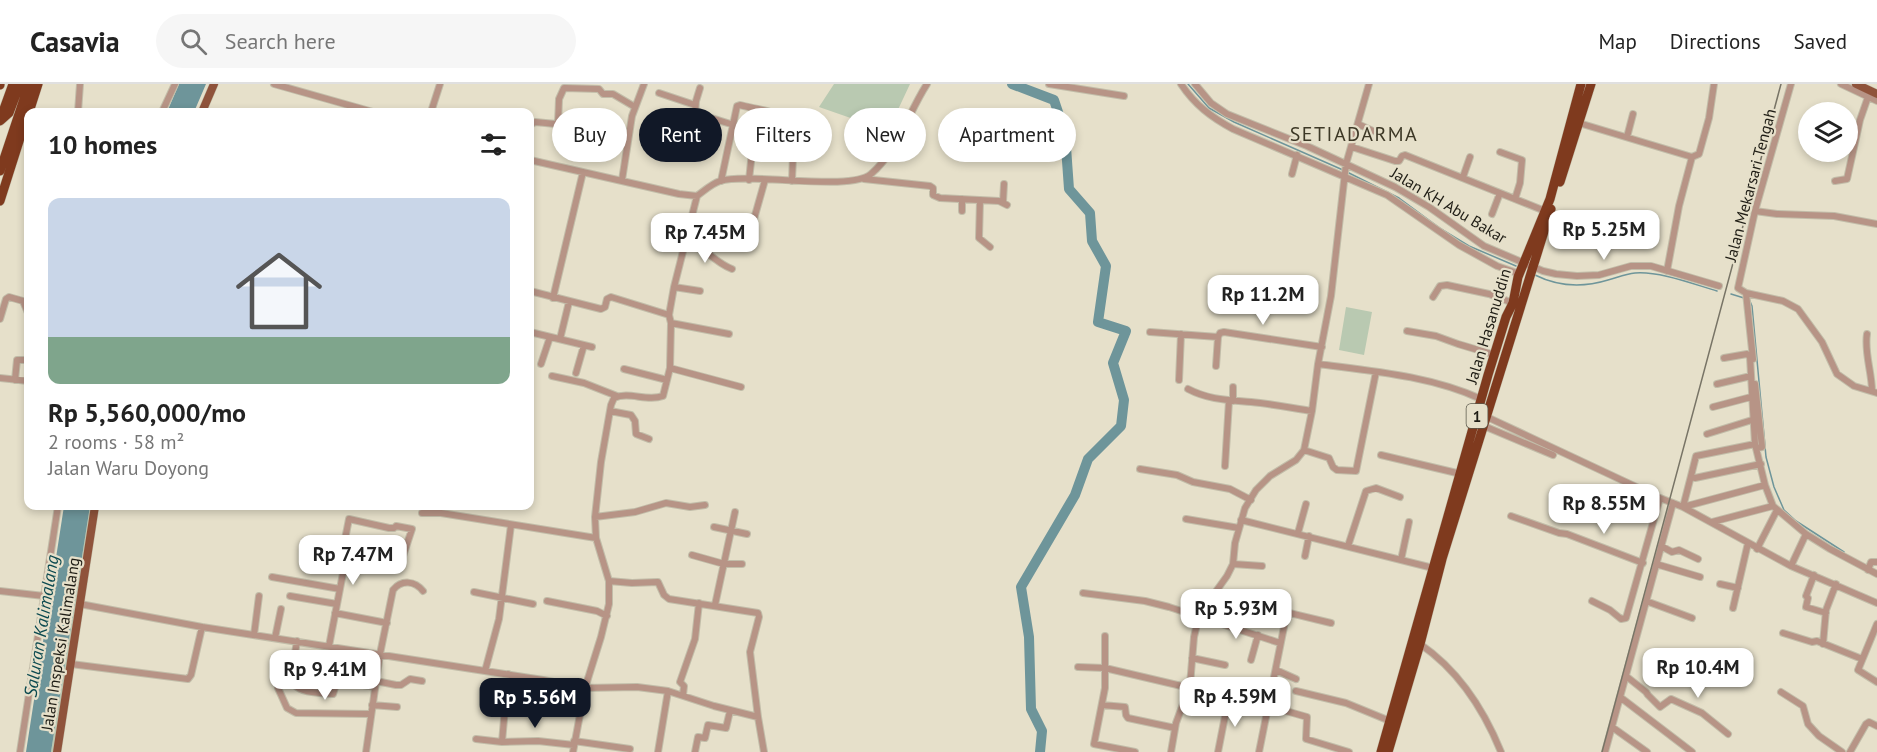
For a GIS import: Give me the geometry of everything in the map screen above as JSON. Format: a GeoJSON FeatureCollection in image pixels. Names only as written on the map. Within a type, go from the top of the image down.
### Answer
{"type":"FeatureCollection","features":[{"type":"Feature","properties":{"kind":"highway"},"geometry":{"type":"LineString","coordinates":[[0,120],[13,84]]}},
{"type":"Feature","properties":{"kind":"highway"},"geometry":{"type":"LineString","coordinates":[[0,120],[9,113],[20,84]]}},
{"type":"Feature","properties":{"kind":"highway"},"geometry":{"type":"LineString","coordinates":[[0,171],[29,84]]}},
{"type":"Feature","properties":{"kind":"highway"},"geometry":{"type":"LineString","coordinates":[[31,108],[38,84]]}},
{"type":"Feature","properties":{"kind":"highway","name":"Jalan Hasanuddin"},"geometry":{"type":"LineString","coordinates":[[1388,752],[1443,559],[1486,422],[1545,211],[1579,123],[1581,84]]}},
{"type":"Feature","properties":{"kind":"highway","name":"Jalan Hasanuddin"},"geometry":{"type":"LineString","coordinates":[[1381,752],[1506,316],[1514,303],[1520,274],[1529,264],[1582,97],[1591,84]]}},
{"type":"Feature","properties":{"kind":"highway"},"geometry":{"type":"LineString","coordinates":[[0,201],[24,128]]}},
{"type":"Feature","properties":{"kind":"main road"},"geometry":{"type":"LineString","coordinates":[[204,108],[214,84]]}},
{"type":"Feature","properties":{"kind":"main road"},"geometry":{"type":"LineString","coordinates":[[1856,84],[1877,94]]}},
{"type":"Feature","properties":{"kind":"main road","name":"Jalan Inspeksi Kalimalang"},"geometry":{"type":"LineString","coordinates":[[57,752],[94,510]]}},
{"type":"Feature","properties":{"kind":"street"},"geometry":{"type":"LineString","coordinates":[[78,108],[80,84]]}},
{"type":"Feature","properties":{"kind":"street"},"geometry":{"type":"LineString","coordinates":[[164,108],[175,84]]}},
{"type":"Feature","properties":{"kind":"street"},"geometry":{"type":"LineString","coordinates":[[274,84],[359,108]]}},
{"type":"Feature","properties":{"kind":"street"},"geometry":{"type":"LineString","coordinates":[[432,108],[440,84]]}},
{"type":"Feature","properties":{"kind":"street"},"geometry":{"type":"LineString","coordinates":[[622,180],[635,106],[644,84]]}},
{"type":"Feature","properties":{"kind":"street"},"geometry":{"type":"LineString","coordinates":[[863,179],[873,172],[889,153],[926,85],[918,84]]}},
{"type":"Feature","properties":{"kind":"street"},"geometry":{"type":"LineString","coordinates":[[1049,84],[1094,87],[1124,96]]}},
{"type":"Feature","properties":{"kind":"street"},"geometry":{"type":"LineString","coordinates":[[1181,84],[1199,107],[1215,119],[1233,129],[1297,155],[1346,171],[1399,202],[1469,251],[1497,266],[1520,274]]}},
{"type":"Feature","properties":{"kind":"street","name":"Jalan KH Abu Bakar"},"geometry":{"type":"LineString","coordinates":[[1195,84],[1211,103],[1227,114],[1346,171],[1414,198],[1484,246],[1548,273],[1564,276],[1599,275],[1639,265],[1719,286]]}},
{"type":"Feature","properties":{"kind":"street"},"geometry":{"type":"LineString","coordinates":[[1171,752],[1174,728],[1189,691],[1199,615],[1233,564],[1245,508],[1256,490],[1270,476],[1296,460],[1304,450],[1331,296],[1346,171],[1369,84]]}},
{"type":"Feature","properties":{"kind":"street"},"geometry":{"type":"LineString","coordinates":[[1579,123],[1692,157],[1699,154],[1709,118],[1714,84]]}},
{"type":"Feature","properties":{"kind":"street","name":"Jalan Mekarsari Tengah"},"geometry":{"type":"LineString","coordinates":[[1747,297],[1738,286],[1755,211],[1791,84]]}},
{"type":"Feature","properties":{"kind":"street"},"geometry":{"type":"LineString","coordinates":[[1841,84],[1877,101]]}},
{"type":"Feature","properties":{"kind":"street"},"geometry":{"type":"LineString","coordinates":[[700,88],[695,113],[734,125],[721,181]]}},
{"type":"Feature","properties":{"kind":"street"},"geometry":{"type":"LineString","coordinates":[[559,108],[563,89],[599,89],[603,94],[613,94],[635,106]]}},
{"type":"Feature","properties":{"kind":"street"},"geometry":{"type":"LineString","coordinates":[[660,93],[695,105]]}},
{"type":"Feature","properties":{"kind":"street"},"geometry":{"type":"LineString","coordinates":[[1835,182],[1847,179],[1860,120],[1868,97]]}},
{"type":"Feature","properties":{"kind":"street"},"geometry":{"type":"LineString","coordinates":[[737,108],[740,105],[751,108]]}},
{"type":"Feature","properties":{"kind":"street"},"geometry":{"type":"LineString","coordinates":[[1627,137],[1633,114]]}},
{"type":"Feature","properties":{"kind":"street"},"geometry":{"type":"LineString","coordinates":[[534,123],[552,123]]}},
{"type":"Feature","properties":{"kind":"street"},"geometry":{"type":"LineString","coordinates":[[1358,124],[1373,131]]}},
{"type":"Feature","properties":{"kind":"street"},"geometry":{"type":"LineString","coordinates":[[1352,147],[1395,161],[1399,161],[1406,154],[1545,211]]}},
{"type":"Feature","properties":{"kind":"street"},"geometry":{"type":"LineString","coordinates":[[1500,152],[1522,160],[1520,183],[1515,199]]}},
{"type":"Feature","properties":{"kind":"street"},"geometry":{"type":"LineString","coordinates":[[1292,174],[1297,155]]}},
{"type":"Feature","properties":{"kind":"street"},"geometry":{"type":"LineString","coordinates":[[1463,177],[1470,157]]}},
{"type":"Feature","properties":{"kind":"street"},"geometry":{"type":"LineString","coordinates":[[1666,271],[1692,157]]}},
{"type":"Feature","properties":{"kind":"street"},"geometry":{"type":"LineString","coordinates":[[534,161],[679,194],[697,196],[721,181],[863,179],[930,186],[935,196],[947,200],[980,200],[1005,204],[1004,184]]}},
{"type":"Feature","properties":{"kind":"street"},"geometry":{"type":"LineString","coordinates":[[748,180],[750,162]]}},
{"type":"Feature","properties":{"kind":"street"},"geometry":{"type":"LineString","coordinates":[[792,181],[793,162]]}},
{"type":"Feature","properties":{"kind":"street"},"geometry":{"type":"LineString","coordinates":[[553,298],[583,172]]}},
{"type":"Feature","properties":{"kind":"street"},"geometry":{"type":"LineString","coordinates":[[752,226],[765,180]]}},
{"type":"Feature","properties":{"kind":"street"},"geometry":{"type":"LineString","coordinates":[[1492,214],[1500,193]]}},
{"type":"Feature","properties":{"kind":"street"},"geometry":{"type":"LineString","coordinates":[[552,376],[584,383],[617,396],[661,398],[670,368],[671,323],[669,315],[697,196]]}},
{"type":"Feature","properties":{"kind":"street"},"geometry":{"type":"LineString","coordinates":[[962,199],[962,211]]}},
{"type":"Feature","properties":{"kind":"street"},"geometry":{"type":"LineString","coordinates":[[980,200],[979,238],[990,247]]}},
{"type":"Feature","properties":{"kind":"street"},"geometry":{"type":"LineString","coordinates":[[1755,211],[1834,216],[1877,224]]}},
{"type":"Feature","properties":{"kind":"street"},"geometry":{"type":"LineString","coordinates":[[687,235],[694,238],[697,244],[722,263],[732,268]]}},
{"type":"Feature","properties":{"kind":"street"},"geometry":{"type":"LineString","coordinates":[[1433,297],[1440,286],[1446,285],[1489,294],[1514,303]]}},
{"type":"Feature","properties":{"kind":"street"},"geometry":{"type":"LineString","coordinates":[[674,287],[700,291]]}},
{"type":"Feature","properties":{"kind":"street"},"geometry":{"type":"LineString","coordinates":[[534,292],[603,309],[611,297],[669,315]]}},
{"type":"Feature","properties":{"kind":"street"},"geometry":{"type":"LineString","coordinates":[[0,319],[6,299],[9,297],[23,301],[24,303]]}},
{"type":"Feature","properties":{"kind":"street"},"geometry":{"type":"LineString","coordinates":[[1683,507],[1696,456],[1756,446],[1762,447],[1747,297],[1783,301],[1798,309],[1822,342],[1837,374],[1854,386],[1875,392],[1866,345],[1867,334]]}},
{"type":"Feature","properties":{"kind":"street"},"geometry":{"type":"LineString","coordinates":[[560,339],[569,302]]}},
{"type":"Feature","properties":{"kind":"street"},"geometry":{"type":"LineString","coordinates":[[671,323],[729,334]]}},
{"type":"Feature","properties":{"kind":"street"},"geometry":{"type":"LineString","coordinates":[[1407,331],[1436,336],[1495,355]]}},
{"type":"Feature","properties":{"kind":"street"},"geometry":{"type":"LineString","coordinates":[[1150,332],[1218,337]]}},
{"type":"Feature","properties":{"kind":"street"},"geometry":{"type":"LineString","coordinates":[[1216,366],[1218,337],[1224,332],[1322,347]]}},
{"type":"Feature","properties":{"kind":"street"},"geometry":{"type":"LineString","coordinates":[[534,333],[592,346]]}},
{"type":"Feature","properties":{"kind":"street"},"geometry":{"type":"LineString","coordinates":[[1179,380],[1181,334]]}},
{"type":"Feature","properties":{"kind":"street"},"geometry":{"type":"LineString","coordinates":[[541,364],[550,337]]}},
{"type":"Feature","properties":{"kind":"street"},"geometry":{"type":"LineString","coordinates":[[576,373],[584,345]]}},
{"type":"Feature","properties":{"kind":"street"},"geometry":{"type":"LineString","coordinates":[[1724,358],[1749,356],[1752,420],[1756,446],[1765,485],[1775,508],[1806,534],[1877,574]]}},
{"type":"Feature","properties":{"kind":"street"},"geometry":{"type":"LineString","coordinates":[[15,380],[17,360],[24,360]]}},
{"type":"Feature","properties":{"kind":"street"},"geometry":{"type":"LineString","coordinates":[[1318,364],[1376,372],[1449,387],[1481,399]]}},
{"type":"Feature","properties":{"kind":"street"},"geometry":{"type":"LineString","coordinates":[[670,368],[741,387]]}},
{"type":"Feature","properties":{"kind":"street"},"geometry":{"type":"LineString","coordinates":[[624,369],[667,380]]}},
{"type":"Feature","properties":{"kind":"street"},"geometry":{"type":"LineString","coordinates":[[1304,450],[1329,458],[1338,470],[1356,471],[1376,372]]}},
{"type":"Feature","properties":{"kind":"street"},"geometry":{"type":"LineString","coordinates":[[1717,384],[1750,376]]}},
{"type":"Feature","properties":{"kind":"street"},"geometry":{"type":"LineString","coordinates":[[0,378],[24,381]]}},
{"type":"Feature","properties":{"kind":"street"},"geometry":{"type":"LineString","coordinates":[[1225,466],[1233,387]]}},
{"type":"Feature","properties":{"kind":"street"},"geometry":{"type":"LineString","coordinates":[[1188,389],[1202,396],[1312,411]]}},
{"type":"Feature","properties":{"kind":"street"},"geometry":{"type":"LineString","coordinates":[[574,746],[585,688],[607,616],[609,580],[596,538],[595,517],[610,411],[614,398],[617,396]]}},
{"type":"Feature","properties":{"kind":"street"},"geometry":{"type":"LineString","coordinates":[[1713,407],[1751,397]]}},
{"type":"Feature","properties":{"kind":"street"},"geometry":{"type":"LineString","coordinates":[[610,411],[631,415],[635,421],[636,434],[649,439]]}},
{"type":"Feature","properties":{"kind":"street"},"geometry":{"type":"LineString","coordinates":[[1707,434],[1752,420]]}},
{"type":"Feature","properties":{"kind":"street"},"geometry":{"type":"LineString","coordinates":[[1486,422],[1553,455]]}},
{"type":"Feature","properties":{"kind":"street"},"geometry":{"type":"LineString","coordinates":[[1486,422],[1683,507],[1791,566],[1877,603]]}},
{"type":"Feature","properties":{"kind":"street"},"geometry":{"type":"LineString","coordinates":[[1381,455],[1461,474]]}},
{"type":"Feature","properties":{"kind":"street"},"geometry":{"type":"LineString","coordinates":[[1691,477],[1761,464]]}},
{"type":"Feature","properties":{"kind":"street"},"geometry":{"type":"LineString","coordinates":[[1140,469],[1177,475],[1193,482],[1230,489],[1251,500]]}},
{"type":"Feature","properties":{"kind":"street"},"geometry":{"type":"LineString","coordinates":[[1683,507],[1765,485]]}},
{"type":"Feature","properties":{"kind":"street"},"geometry":{"type":"LineString","coordinates":[[1348,546],[1366,491],[1376,488],[1400,497]]}},
{"type":"Feature","properties":{"kind":"street"},"geometry":{"type":"LineString","coordinates":[[1592,601],[1610,610],[1621,619],[1626,618],[1660,498]]}},
{"type":"Feature","properties":{"kind":"street"},"geometry":{"type":"LineString","coordinates":[[595,517],[635,512],[666,503],[690,507],[705,505]]}},
{"type":"Feature","properties":{"kind":"street"},"geometry":{"type":"LineString","coordinates":[[1605,752],[1673,503]]}},
{"type":"Feature","properties":{"kind":"street"},"geometry":{"type":"LineString","coordinates":[[1298,533],[1306,504]]}},
{"type":"Feature","properties":{"kind":"street"},"geometry":{"type":"LineString","coordinates":[[1712,522],[1775,508]]}},
{"type":"Feature","properties":{"kind":"street"},"geometry":{"type":"LineString","coordinates":[[1757,549],[1775,508]]}},
{"type":"Feature","properties":{"kind":"street"},"geometry":{"type":"LineString","coordinates":[[20,752],[57,510]]}},
{"type":"Feature","properties":{"kind":"street"},"geometry":{"type":"LineString","coordinates":[[715,605],[735,512]]}},
{"type":"Feature","properties":{"kind":"street"},"geometry":{"type":"LineString","coordinates":[[422,513],[441,513],[596,538]]}},
{"type":"Feature","properties":{"kind":"street"},"geometry":{"type":"LineString","coordinates":[[1511,516],[1567,534],[1643,563]]}},
{"type":"Feature","properties":{"kind":"street"},"geometry":{"type":"LineString","coordinates":[[329,646],[344,568],[344,552],[344,543],[350,518],[389,528],[399,526],[412,529],[401,562],[344,552]]}},
{"type":"Feature","properties":{"kind":"street"},"geometry":{"type":"LineString","coordinates":[[1186,519],[1239,528]]}},
{"type":"Feature","properties":{"kind":"street"},"geometry":{"type":"LineString","coordinates":[[1241,520],[1433,568]]}},
{"type":"Feature","properties":{"kind":"street"},"geometry":{"type":"LineString","coordinates":[[1401,560],[1409,522]]}},
{"type":"Feature","properties":{"kind":"street"},"geometry":{"type":"LineString","coordinates":[[485,670],[503,598],[511,525]]}},
{"type":"Feature","properties":{"kind":"street"},"geometry":{"type":"LineString","coordinates":[[714,527],[747,534]]}},
{"type":"Feature","properties":{"kind":"street"},"geometry":{"type":"LineString","coordinates":[[1791,566],[1806,534]]}},
{"type":"Feature","properties":{"kind":"street"},"geometry":{"type":"LineString","coordinates":[[1305,556],[1309,536]]}},
{"type":"Feature","properties":{"kind":"street"},"geometry":{"type":"LineString","coordinates":[[305,541],[344,543],[367,549]]}},
{"type":"Feature","properties":{"kind":"street"},"geometry":{"type":"LineString","coordinates":[[1733,608],[1748,543]]}},
{"type":"Feature","properties":{"kind":"street"},"geometry":{"type":"LineString","coordinates":[[1661,546],[1672,552],[1679,550],[1698,559]]}},
{"type":"Feature","properties":{"kind":"street"},"geometry":{"type":"LineString","coordinates":[[692,555],[724,564],[742,564]]}},
{"type":"Feature","properties":{"kind":"street"},"geometry":{"type":"LineString","coordinates":[[313,560],[344,568]]}},
{"type":"Feature","properties":{"kind":"street"},"geometry":{"type":"LineString","coordinates":[[1868,570],[1871,562],[1877,562]]}},
{"type":"Feature","properties":{"kind":"street"},"geometry":{"type":"LineString","coordinates":[[1233,564],[1262,566]]}},
{"type":"Feature","properties":{"kind":"street"},"geometry":{"type":"LineString","coordinates":[[1656,564],[1700,577]]}},
{"type":"Feature","properties":{"kind":"street"},"geometry":{"type":"LineString","coordinates":[[1814,575],[1806,596],[1808,598],[1806,607],[1826,613]]}},
{"type":"Feature","properties":{"kind":"street"},"geometry":{"type":"LineString","coordinates":[[272,577],[340,589]]}},
{"type":"Feature","properties":{"kind":"street"},"geometry":{"type":"LineString","coordinates":[[609,580],[632,584],[658,582],[664,595],[669,599],[753,611],[759,615],[750,652],[764,752]]}},
{"type":"Feature","properties":{"kind":"street"},"geometry":{"type":"LineString","coordinates":[[366,752],[380,654],[396,586],[412,583],[423,591]]}},
{"type":"Feature","properties":{"kind":"street"},"geometry":{"type":"LineString","coordinates":[[1720,584],[1738,588]]}},
{"type":"Feature","properties":{"kind":"street"},"geometry":{"type":"LineString","coordinates":[[1823,644],[1826,613],[1836,584]]}},
{"type":"Feature","properties":{"kind":"street"},"geometry":{"type":"LineString","coordinates":[[0,591],[44,596]]}},
{"type":"Feature","properties":{"kind":"street"},"geometry":{"type":"LineString","coordinates":[[474,592],[533,604]]}},
{"type":"Feature","properties":{"kind":"street"},"geometry":{"type":"LineString","coordinates":[[1215,592],[1227,598],[1330,623]]}},
{"type":"Feature","properties":{"kind":"street"},"geometry":{"type":"LineString","coordinates":[[1083,594],[1145,601],[1199,615],[1280,643]]}},
{"type":"Feature","properties":{"kind":"street"},"geometry":{"type":"LineString","coordinates":[[254,635],[259,596]]}},
{"type":"Feature","properties":{"kind":"street"},"geometry":{"type":"LineString","coordinates":[[290,596],[337,604]]}},
{"type":"Feature","properties":{"kind":"street"},"geometry":{"type":"LineString","coordinates":[[547,601],[597,611],[607,616]]}},
{"type":"Feature","properties":{"kind":"street"},"geometry":{"type":"LineString","coordinates":[[1646,601],[1692,618]]}},
{"type":"Feature","properties":{"kind":"street"},"geometry":{"type":"LineString","coordinates":[[682,695],[684,686],[680,681],[695,639],[699,603]]}},
{"type":"Feature","properties":{"kind":"street"},"geometry":{"type":"LineString","coordinates":[[80,604],[202,627],[485,670],[585,688],[637,687],[668,691],[730,711],[758,717]]}},
{"type":"Feature","properties":{"kind":"street"},"geometry":{"type":"LineString","coordinates":[[275,638],[281,609]]}},
{"type":"Feature","properties":{"kind":"street"},"geometry":{"type":"LineString","coordinates":[[1259,752],[1287,612]]}},
{"type":"Feature","properties":{"kind":"street"},"geometry":{"type":"LineString","coordinates":[[335,613],[387,623]]}},
{"type":"Feature","properties":{"kind":"street"},"geometry":{"type":"LineString","coordinates":[[1877,624],[1858,671],[1877,682]]}},
{"type":"Feature","properties":{"kind":"street"},"geometry":{"type":"LineString","coordinates":[[71,664],[188,679],[191,675],[202,627]]}},
{"type":"Feature","properties":{"kind":"street"},"geometry":{"type":"LineString","coordinates":[[1783,633],[1812,642],[1817,641],[1862,659]]}},
{"type":"Feature","properties":{"kind":"street"},"geometry":{"type":"LineString","coordinates":[[1251,660],[1258,635]]}},
{"type":"Feature","properties":{"kind":"street"},"geometry":{"type":"LineString","coordinates":[[1105,636],[1102,705],[1094,744],[1109,750],[1135,752]]}},
{"type":"Feature","properties":{"kind":"street"},"geometry":{"type":"LineString","coordinates":[[297,641],[291,676],[293,684],[298,689],[333,694],[337,681],[396,685],[401,685],[410,679],[422,681]]}},
{"type":"Feature","properties":{"kind":"street"},"geometry":{"type":"LineString","coordinates":[[1420,644],[1438,657],[1472,696],[1487,720],[1500,752]]}},
{"type":"Feature","properties":{"kind":"street"},"geometry":{"type":"LineString","coordinates":[[1192,658],[1225,665]]}},
{"type":"Feature","properties":{"kind":"street"},"geometry":{"type":"LineString","coordinates":[[1078,667],[1105,668],[1248,705]]}},
{"type":"Feature","properties":{"kind":"street"},"geometry":{"type":"LineString","coordinates":[[1276,670],[1296,679]]}},
{"type":"Feature","properties":{"kind":"street"},"geometry":{"type":"LineString","coordinates":[[502,742],[508,674]]}},
{"type":"Feature","properties":{"kind":"street"},"geometry":{"type":"LineString","coordinates":[[1626,676],[1660,707],[1670,699],[1702,713],[1728,734]]}},
{"type":"Feature","properties":{"kind":"street"},"geometry":{"type":"LineString","coordinates":[[539,711],[543,680]]}},
{"type":"Feature","properties":{"kind":"street"},"geometry":{"type":"LineString","coordinates":[[278,688],[287,708],[296,713],[371,714]]}},
{"type":"Feature","properties":{"kind":"street"},"geometry":{"type":"LineString","coordinates":[[658,752],[668,691]]}},
{"type":"Feature","properties":{"kind":"street"},"geometry":{"type":"LineString","coordinates":[[1296,691],[1346,704],[1390,721]]}},
{"type":"Feature","properties":{"kind":"street"},"geometry":{"type":"LineString","coordinates":[[1781,692],[1803,706],[1808,724],[1819,736],[1842,752]]}},
{"type":"Feature","properties":{"kind":"street"},"geometry":{"type":"LineString","coordinates":[[1620,697],[1692,752]]}},
{"type":"Feature","properties":{"kind":"street"},"geometry":{"type":"LineString","coordinates":[[1218,752],[1228,701]]}},
{"type":"Feature","properties":{"kind":"street"},"geometry":{"type":"LineString","coordinates":[[372,705],[397,707]]}},
{"type":"Feature","properties":{"kind":"street"},"geometry":{"type":"LineString","coordinates":[[1102,705],[1125,706],[1128,718],[1174,728]]}},
{"type":"Feature","properties":{"kind":"street"},"geometry":{"type":"LineString","coordinates":[[1269,706],[1307,717],[1306,739],[1349,752]]}},
{"type":"Feature","properties":{"kind":"street"},"geometry":{"type":"LineString","coordinates":[[704,752],[696,751],[698,737],[705,738],[708,725],[726,728],[730,711]]}},
{"type":"Feature","properties":{"kind":"street"},"geometry":{"type":"LineString","coordinates":[[1850,752],[1866,724],[1869,722],[1877,726]]}},
{"type":"Feature","properties":{"kind":"street"},"geometry":{"type":"LineString","coordinates":[[1612,727],[1647,752]]}},
{"type":"Feature","properties":{"kind":"street"},"geometry":{"type":"LineString","coordinates":[[476,739],[502,742],[538,741],[574,746],[630,749]]}},
{"type":"Feature","properties":{"kind":"green space"},"geometry":{"type":"Polygon","coordinates":[[[834,84],[910,84],[899,108],[844,108],[844,116],[832,112],[832,108],[819,107],[834,84]]]}},
{"type":"Feature","properties":{"kind":"green space"},"geometry":{"type":"Polygon","coordinates":[[[1346,307],[1372,312],[1364,355],[1339,350],[1346,307]]]}},
{"type":"Feature","properties":{"kind":"green space"},"geometry":{"type":"Polygon","coordinates":[[[89,510],[94,510],[57,752],[51,752],[89,510]]]}},
{"type":"Feature","properties":{"kind":"water"},"geometry":{"type":"Polygon","coordinates":[[[179,84],[206,84],[196,108],[169,108],[179,84]]]}},
{"type":"Feature","properties":{"kind":"water"},"geometry":{"type":"Polygon","coordinates":[[[63,510],[89,510],[51,752],[26,752],[63,510]]]}},
{"type":"Feature","properties":{"kind":"waterway"},"geometry":{"type":"LineString","coordinates":[[1012,84],[1054,100],[1065,133],[1069,189],[1090,213],[1092,241],[1106,266],[1098,322],[1126,331],[1113,363],[1124,400],[1121,426],[1088,459],[1075,495],[1021,587],[1029,637],[1031,709],[1042,731],[1040,752]]}},
{"type":"Feature","properties":{"kind":"waterway"},"geometry":{"type":"LineString","coordinates":[[1188,84],[1209,108],[1234,122],[1343,170]]}},
{"type":"Feature","properties":{"kind":"waterway"},"geometry":{"type":"LineString","coordinates":[[1347,172],[1399,198],[1441,229],[1469,246],[1516,266]]}},
{"type":"Feature","properties":{"kind":"waterway"},"geometry":{"type":"LineString","coordinates":[[1535,275],[1553,282],[1580,285],[1644,273],[1676,279],[1717,291]]}},
{"type":"Feature","properties":{"kind":"waterway"},"geometry":{"type":"LineString","coordinates":[[1731,294],[1744,298]]}},
{"type":"Feature","properties":{"kind":"waterway"},"geometry":{"type":"LineString","coordinates":[[1749,299],[1752,306],[1766,457],[1774,487],[1784,510],[1796,521],[1844,552]]}},
{"type":"Feature","properties":{"kind":"railway"},"geometry":{"type":"LineString","coordinates":[[1602,752],[1781,84]]}},
{"type":"Feature","properties":{"kind":"district","name":"SETIADARMA"},"geometry":{"type":"Point","coordinates":[1354,134]}},
{"type":"Feature","properties":{"kind":"water label","name":"Saluran Kalimalang"},"geometry":{"type":"Point","coordinates":[41,626]}}]}
